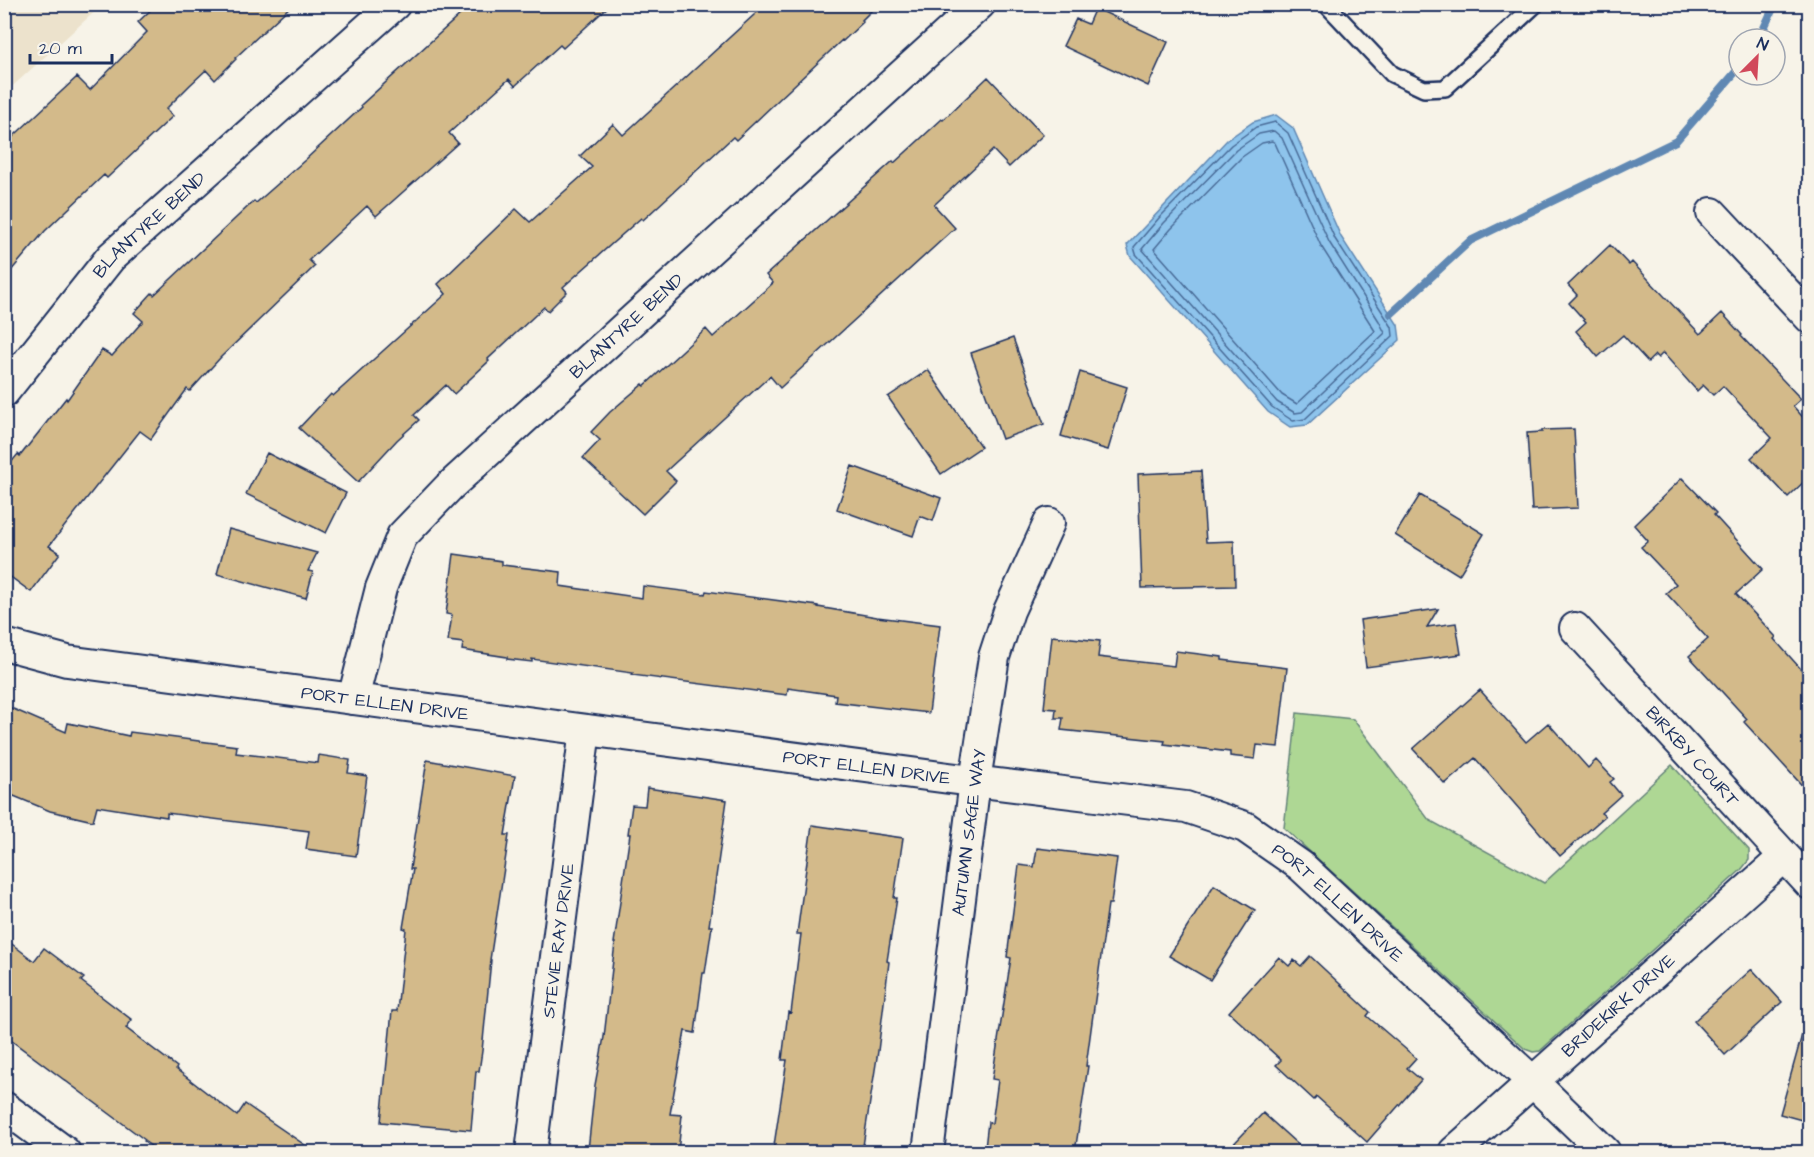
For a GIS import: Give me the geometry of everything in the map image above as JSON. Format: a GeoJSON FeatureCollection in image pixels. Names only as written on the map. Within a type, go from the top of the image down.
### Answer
{"type":"FeatureCollection","features":[{"type":"Feature","properties":{"kind":"street","name":"BLANTYRE BEND"},"geometry":{"type":"LineString","coordinates":[[4,392],[111,257],[394,4]]}},
{"type":"Feature","properties":{"kind":"street","name":"BLANTYRE BEND"},"geometry":{"type":"LineString","coordinates":[[353,699],[381,588],[402,536],[449,487],[980,4]]}},
{"type":"Feature","properties":{"kind":"street"},"geometry":{"type":"LineString","coordinates":[[1712,213],[1809,318]]}},
{"type":"Feature","properties":{"kind":"street","name":"AUTUMN SAGE WAY"},"geometry":{"type":"LineString","coordinates":[[928,1152],[975,781],[994,657],[1009,611],[1049,523]]}},
{"type":"Feature","properties":{"kind":"street","name":"BIRKBY COURT"},"geometry":{"type":"LineString","coordinates":[[1575,628],[1809,884]]}},
{"type":"Feature","properties":{"kind":"street","name":"PORT ELLEN DRIVE"},"geometry":{"type":"LineString","coordinates":[[4,644],[67,661],[1186,807],[1245,827],[1301,866],[1605,1152]]}},
{"type":"Feature","properties":{"kind":"street","name":"STEVIE RAY DRIVE"},"geometry":{"type":"LineString","coordinates":[[531,1152],[585,730]]}},
{"type":"Feature","properties":{"kind":"street","name":"BRIDEKIRK DRIVE"},"geometry":{"type":"LineString","coordinates":[[1454,1152],[1784,857]]}},
{"type":"Feature","properties":{"kind":"street"},"geometry":{"type":"LineString","coordinates":[[4,1107],[65,1152]]}},
{"type":"Feature","properties":{"kind":"lane"},"geometry":{"type":"LineString","coordinates":[[1326,4],[1392,74],[1424,89],[1445,88],[1536,4]]}},
{"type":"Feature","properties":{"kind":"shaded area"},"geometry":{"type":"Polygon","coordinates":[[[5,4],[102,4],[102,5],[5,93],[5,4]]]}},
{"type":"Feature","properties":{"kind":"green space"},"geometry":{"type":"Polygon","coordinates":[[[1297,713],[1353,719],[1429,820],[1544,883],[1672,765],[1749,850],[1749,860],[1741,870],[1540,1051],[1533,1052],[1525,1049],[1284,828],[1297,713]]]}},
{"type":"Feature","properties":{"kind":"water"},"geometry":{"type":"Polygon","coordinates":[[[1276,115],[1293,128],[1341,237],[1398,325],[1400,340],[1307,425],[1290,427],[1268,412],[1130,256],[1127,245],[1227,140],[1253,122],[1276,115]]]}},
{"type":"Feature","properties":{"kind":"building"},"geometry":{"type":"Polygon","coordinates":[[[157,4],[293,4],[215,80],[206,70],[190,85],[166,109],[173,116],[107,178],[104,175],[45,231],[4,279],[4,145],[77,77],[90,90],[147,32],[138,22],[157,4]]]}},
{"type":"Feature","properties":{"kind":"building"},"geometry":{"type":"Polygon","coordinates":[[[472,4],[611,4],[563,48],[560,45],[515,86],[509,79],[449,133],[458,143],[376,216],[367,206],[309,260],[315,266],[221,357],[190,391],[187,389],[151,439],[140,431],[49,546],[60,553],[31,592],[4,572],[4,471],[18,454],[20,456],[66,398],[67,400],[102,350],[112,356],[143,321],[134,313],[152,293],[154,295],[254,201],[256,203],[305,160],[362,107],[361,105],[472,4]]]}},
{"type":"Feature","properties":{"kind":"building"},"geometry":{"type":"Polygon","coordinates":[[[766,4],[878,4],[862,20],[863,22],[736,140],[733,137],[643,220],[641,218],[563,287],[567,292],[548,311],[544,307],[454,394],[446,385],[414,415],[419,420],[358,482],[299,428],[331,394],[333,396],[446,294],[438,284],[516,209],[530,222],[592,167],[580,156],[613,124],[623,135],[766,4]]]}},
{"type":"Feature","properties":{"kind":"building"},"geometry":{"type":"Polygon","coordinates":[[[1095,8],[1168,42],[1148,86],[1063,46],[1076,19],[1088,24],[1095,8]]]}},
{"type":"Feature","properties":{"kind":"building"},"geometry":{"type":"Polygon","coordinates":[[[988,77],[1043,135],[1009,167],[993,150],[934,205],[955,228],[780,388],[770,376],[666,471],[676,481],[643,514],[583,458],[600,440],[591,432],[610,412],[643,384],[644,386],[706,329],[713,337],[773,283],[766,275],[893,161],[894,163],[943,120],[988,77]]]}},
{"type":"Feature","properties":{"kind":"building"},"geometry":{"type":"Polygon","coordinates":[[[1610,245],[1629,265],[1632,262],[1700,334],[1722,313],[1801,399],[1793,406],[1809,424],[1809,477],[1788,497],[1751,458],[1772,438],[1723,386],[1713,395],[1703,385],[1697,391],[1663,353],[1658,358],[1655,355],[1648,362],[1623,335],[1598,357],[1576,331],[1586,322],[1569,303],[1577,295],[1568,285],[1610,245]]]}},
{"type":"Feature","properties":{"kind":"building"},"geometry":{"type":"Polygon","coordinates":[[[1013,338],[1044,424],[1002,439],[971,353],[1013,338]]]}},
{"type":"Feature","properties":{"kind":"building"},"geometry":{"type":"Polygon","coordinates":[[[928,370],[981,447],[941,474],[888,397],[928,370]]]}},
{"type":"Feature","properties":{"kind":"building"},"geometry":{"type":"Polygon","coordinates":[[[1080,372],[1127,387],[1108,450],[1061,436],[1080,372]]]}},
{"type":"Feature","properties":{"kind":"building"},"geometry":{"type":"Polygon","coordinates":[[[1574,429],[1578,508],[1532,510],[1527,433],[1574,429]]]}},
{"type":"Feature","properties":{"kind":"building"},"geometry":{"type":"Polygon","coordinates":[[[267,453],[346,493],[326,533],[246,494],[267,453]]]}},
{"type":"Feature","properties":{"kind":"building"},"geometry":{"type":"Polygon","coordinates":[[[852,466],[941,498],[933,521],[920,516],[913,536],[837,509],[852,466]]]}},
{"type":"Feature","properties":{"kind":"building"},"geometry":{"type":"Polygon","coordinates":[[[1201,471],[1206,542],[1234,541],[1235,586],[1142,588],[1138,474],[1201,471]]]}},
{"type":"Feature","properties":{"kind":"building"},"geometry":{"type":"Polygon","coordinates":[[[1682,478],[1716,513],[1714,515],[1763,569],[1736,594],[1776,637],[1774,639],[1809,678],[1809,793],[1744,722],[1747,719],[1689,656],[1708,639],[1666,593],[1676,584],[1641,547],[1648,541],[1634,525],[1682,478]]]}},
{"type":"Feature","properties":{"kind":"building"},"geometry":{"type":"Polygon","coordinates":[[[1420,495],[1484,534],[1459,575],[1395,535],[1420,495]]]}},
{"type":"Feature","properties":{"kind":"building"},"geometry":{"type":"Polygon","coordinates":[[[229,529],[317,553],[308,571],[313,572],[306,598],[217,574],[229,529]]]}},
{"type":"Feature","properties":{"kind":"building"},"geometry":{"type":"Polygon","coordinates":[[[454,554],[502,561],[502,565],[561,572],[560,586],[642,598],[643,586],[705,594],[706,591],[940,625],[929,713],[835,702],[836,695],[788,688],[787,695],[632,675],[633,673],[532,659],[532,662],[507,659],[507,657],[462,650],[463,643],[448,641],[452,615],[446,614],[454,554]]]}},
{"type":"Feature","properties":{"kind":"building"},"geometry":{"type":"Polygon","coordinates":[[[1438,609],[1427,627],[1456,623],[1461,654],[1366,667],[1360,620],[1438,609]]]}},
{"type":"Feature","properties":{"kind":"building"},"geometry":{"type":"Polygon","coordinates":[[[1052,636],[1100,641],[1098,657],[1174,666],[1176,651],[1222,657],[1222,660],[1287,668],[1278,747],[1257,745],[1255,759],[1230,756],[1230,752],[1164,744],[1165,741],[1061,730],[1063,718],[1055,718],[1056,709],[1044,708],[1052,636]]]}},
{"type":"Feature","properties":{"kind":"building"},"geometry":{"type":"Polygon","coordinates":[[[1480,690],[1526,742],[1548,723],[1588,768],[1596,760],[1614,779],[1610,782],[1621,795],[1601,813],[1605,816],[1560,856],[1475,758],[1445,784],[1413,749],[1480,690]]]}},
{"type":"Feature","properties":{"kind":"building"},"geometry":{"type":"Polygon","coordinates":[[[4,705],[66,732],[68,723],[129,736],[130,732],[237,746],[236,753],[318,763],[319,755],[350,760],[348,773],[367,776],[356,856],[306,849],[309,831],[167,813],[167,817],[97,806],[93,821],[50,811],[4,792],[4,705]]]}},
{"type":"Feature","properties":{"kind":"building"},"geometry":{"type":"Polygon","coordinates":[[[427,760],[515,776],[505,835],[509,835],[490,960],[482,1051],[479,1071],[476,1071],[471,1130],[381,1122],[392,1011],[397,1011],[406,929],[403,928],[413,869],[410,869],[427,760]]]}},
{"type":"Feature","properties":{"kind":"building"},"geometry":{"type":"Polygon","coordinates":[[[647,788],[727,800],[709,926],[712,926],[695,1033],[685,1031],[670,1114],[682,1115],[678,1152],[588,1150],[632,805],[645,806],[647,788]]]}},
{"type":"Feature","properties":{"kind":"building"},"geometry":{"type":"Polygon","coordinates":[[[812,825],[903,838],[894,898],[897,898],[887,961],[889,962],[878,1051],[862,1152],[773,1152],[787,1060],[782,1060],[788,1012],[791,1013],[801,934],[797,934],[812,825]]]}},
{"type":"Feature","properties":{"kind":"building"},"geometry":{"type":"Polygon","coordinates":[[[1037,848],[1117,858],[1111,904],[1108,904],[1086,1066],[1088,1066],[1075,1152],[993,1152],[994,1149],[985,1148],[988,1122],[992,1123],[998,1080],[992,1079],[1011,958],[1007,957],[1019,865],[1034,867],[1037,848]]]}},
{"type":"Feature","properties":{"kind":"building"},"geometry":{"type":"Polygon","coordinates":[[[1214,885],[1255,910],[1210,980],[1169,956],[1214,885]]]}},
{"type":"Feature","properties":{"kind":"building"},"geometry":{"type":"Polygon","coordinates":[[[4,938],[34,961],[44,948],[84,978],[81,981],[132,1020],[126,1028],[237,1116],[245,1104],[315,1152],[159,1152],[4,1035],[4,938]]]}},
{"type":"Feature","properties":{"kind":"building"},"geometry":{"type":"Polygon","coordinates":[[[1310,956],[1370,1012],[1367,1016],[1416,1058],[1407,1068],[1421,1080],[1367,1142],[1317,1097],[1314,1100],[1276,1065],[1281,1060],[1229,1012],[1279,957],[1289,966],[1294,960],[1301,966],[1310,956]]]}},
{"type":"Feature","properties":{"kind":"building"},"geometry":{"type":"Polygon","coordinates":[[[1752,969],[1782,1002],[1725,1055],[1694,1021],[1752,969]]]}},
{"type":"Feature","properties":{"kind":"building"},"geometry":{"type":"Polygon","coordinates":[[[1803,1031],[1809,1032],[1809,1122],[1780,1114],[1803,1031]]]}},
{"type":"Feature","properties":{"kind":"building"},"geometry":{"type":"Polygon","coordinates":[[[1263,1113],[1306,1152],[1226,1152],[1263,1113]]]}},
{"type":"Feature","properties":{"kind":"waterway"},"geometry":{"type":"LineString","coordinates":[[1764,27],[1775,4]]}},
{"type":"Feature","properties":{"kind":"waterway"},"geometry":{"type":"LineString","coordinates":[[1391,314],[1470,241],[1676,141],[1727,82]]}}]}
